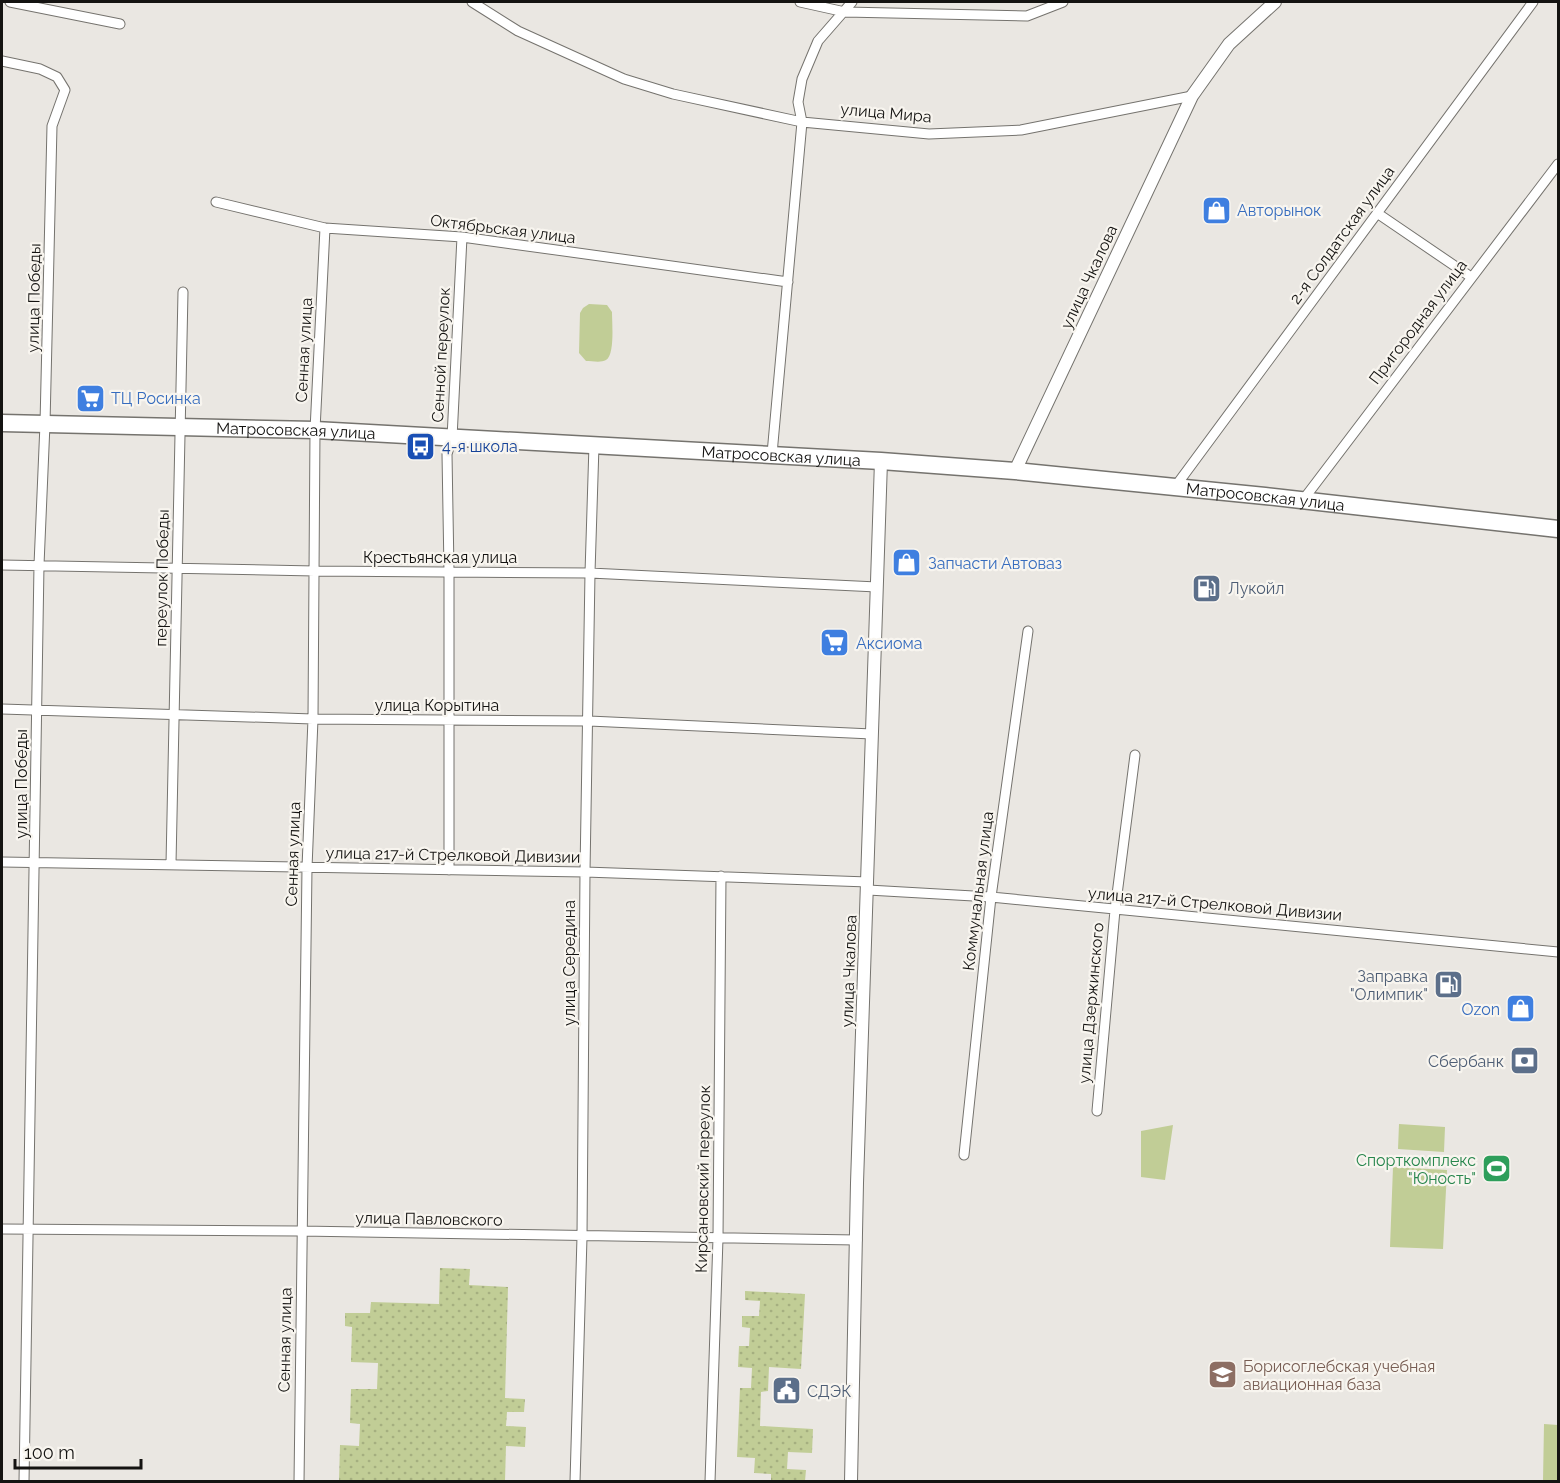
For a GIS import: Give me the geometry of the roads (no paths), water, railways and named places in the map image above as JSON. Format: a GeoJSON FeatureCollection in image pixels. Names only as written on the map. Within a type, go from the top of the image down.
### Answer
{"type":"FeatureCollection","features":[{"type":"Feature","properties":{"kind":"highway","name":"Матросовская улица"},"geometry":{"type":"LineString","coordinates":[[2,423],[315,430],[882,461],[1175,487],[1558,529]]}},
{"type":"Feature","properties":{"kind":"street"},"geometry":{"type":"LineString","coordinates":[[10,2],[120,24]]}},
{"type":"Feature","properties":{"kind":"street","name":"улица Мира"},"geometry":{"type":"LineString","coordinates":[[472,2],[518,31],[624,79],[673,94],[802,122],[929,134],[1021,129],[1192,96]]}},
{"type":"Feature","properties":{"kind":"street"},"geometry":{"type":"LineString","coordinates":[[800,2],[845,12],[1027,16],[1063,2]]}},
{"type":"Feature","properties":{"kind":"street"},"geometry":{"type":"LineString","coordinates":[[772,454],[802,122],[798,102],[802,79],[818,41],[852,2]]}},
{"type":"Feature","properties":{"kind":"street"},"geometry":{"type":"LineString","coordinates":[[1192,96],[1229,44],[1275,2]]}},
{"type":"Feature","properties":{"kind":"street","name":"2-я Солдатская улица"},"geometry":{"type":"LineString","coordinates":[[1175,487],[1533,2]]}},
{"type":"Feature","properties":{"kind":"street","name":"улица Победы"},"geometry":{"type":"LineString","coordinates":[[2,61],[40,69],[57,77],[65,90],[52,126],[45,424],[39,565],[24,1482]]}},
{"type":"Feature","properties":{"kind":"street","name":"улица Чкалова"},"geometry":{"type":"LineString","coordinates":[[1015,471],[1192,96]]}},
{"type":"Feature","properties":{"kind":"street","name":"Пригородная улица"},"geometry":{"type":"LineString","coordinates":[[1302,500],[1558,164]]}},
{"type":"Feature","properties":{"kind":"street","name":"Октябрьская улица"},"geometry":{"type":"LineString","coordinates":[[216,202],[325,228],[462,237],[788,282]]}},
{"type":"Feature","properties":{"kind":"street"},"geometry":{"type":"LineString","coordinates":[[1377,213],[1471,277]]}},
{"type":"Feature","properties":{"kind":"street","name":"Сенная улица"},"geometry":{"type":"LineString","coordinates":[[299,1482],[301,1231],[313,719],[315,430],[325,228]]}},
{"type":"Feature","properties":{"kind":"street","name":"Сенной переулок"},"geometry":{"type":"LineString","coordinates":[[449,870],[447,454],[452,438],[462,237]]}},
{"type":"Feature","properties":{"kind":"street","name":"переулок Победы"},"geometry":{"type":"LineString","coordinates":[[171,864],[183,292]]}},
{"type":"Feature","properties":{"kind":"street","name":"улица Середина"},"geometry":{"type":"LineString","coordinates":[[574,1482],[582,1237],[585,872],[594,446]]}},
{"type":"Feature","properties":{"kind":"street","name":"улица Чкалова"},"geometry":{"type":"LineString","coordinates":[[851,1482],[882,461]]}},
{"type":"Feature","properties":{"kind":"street","name":"Крестьянская улица"},"geometry":{"type":"LineString","coordinates":[[2,565],[590,573],[877,587]]}},
{"type":"Feature","properties":{"kind":"street","name":"Коммунальная улица"},"geometry":{"type":"LineString","coordinates":[[964,1155],[991,897],[1028,632]]}},
{"type":"Feature","properties":{"kind":"street","name":"улица Корытина"},"geometry":{"type":"LineString","coordinates":[[2,709],[313,719],[589,721],[872,734]]}},
{"type":"Feature","properties":{"kind":"street","name":"улица Дзержинского"},"geometry":{"type":"LineString","coordinates":[[1096,1111],[1115,910],[1135,755]]}},
{"type":"Feature","properties":{"kind":"street","name":"улица 217-й Стрелковой Дивизии"},"geometry":{"type":"LineString","coordinates":[[2,862],[721,876],[991,897],[1558,951]]}},
{"type":"Feature","properties":{"kind":"street","name":"Кирсановский переулок"},"geometry":{"type":"LineString","coordinates":[[710,1482],[718,1238],[721,876]]}},
{"type":"Feature","properties":{"kind":"street","name":"улица Павловского"},"geometry":{"type":"LineString","coordinates":[[2,1229],[301,1231],[857,1240]]}},
{"type":"Feature","properties":{"kind":"place","name":"Авторынок"},"geometry":{"type":"Point","coordinates":[1216,210]}},
{"type":"Feature","properties":{"kind":"place","name":"ТЦ Росинка"},"geometry":{"type":"Point","coordinates":[90,398]}},
{"type":"Feature","properties":{"kind":"place","name":"4-я школа"},"geometry":{"type":"Point","coordinates":[421,446]}},
{"type":"Feature","properties":{"kind":"place","name":"Запчасти Автоваз"},"geometry":{"type":"Point","coordinates":[907,563]}},
{"type":"Feature","properties":{"kind":"place","name":"Лукойл"},"geometry":{"type":"Point","coordinates":[1207,588]}},
{"type":"Feature","properties":{"kind":"place","name":"Аксиома"},"geometry":{"type":"Point","coordinates":[835,643]}},
{"type":"Feature","properties":{"kind":"place","name":"Заправка \"Олимпик\""},"geometry":{"type":"Point","coordinates":[1449,985]}},
{"type":"Feature","properties":{"kind":"place","name":"Ozon"},"geometry":{"type":"Point","coordinates":[1521,1009]}},
{"type":"Feature","properties":{"kind":"place","name":"Сбербанк"},"geometry":{"type":"Point","coordinates":[1525,1061]}},
{"type":"Feature","properties":{"kind":"place","name":"Спорткомплекс \"Юность\""},"geometry":{"type":"Point","coordinates":[1497,1169]}},
{"type":"Feature","properties":{"kind":"place","name":"Борисоглебская учебная авиационная база"},"geometry":{"type":"Point","coordinates":[1222,1375]}},
{"type":"Feature","properties":{"kind":"place","name":"СДЭК"},"geometry":{"type":"Point","coordinates":[786,1391]}}]}
